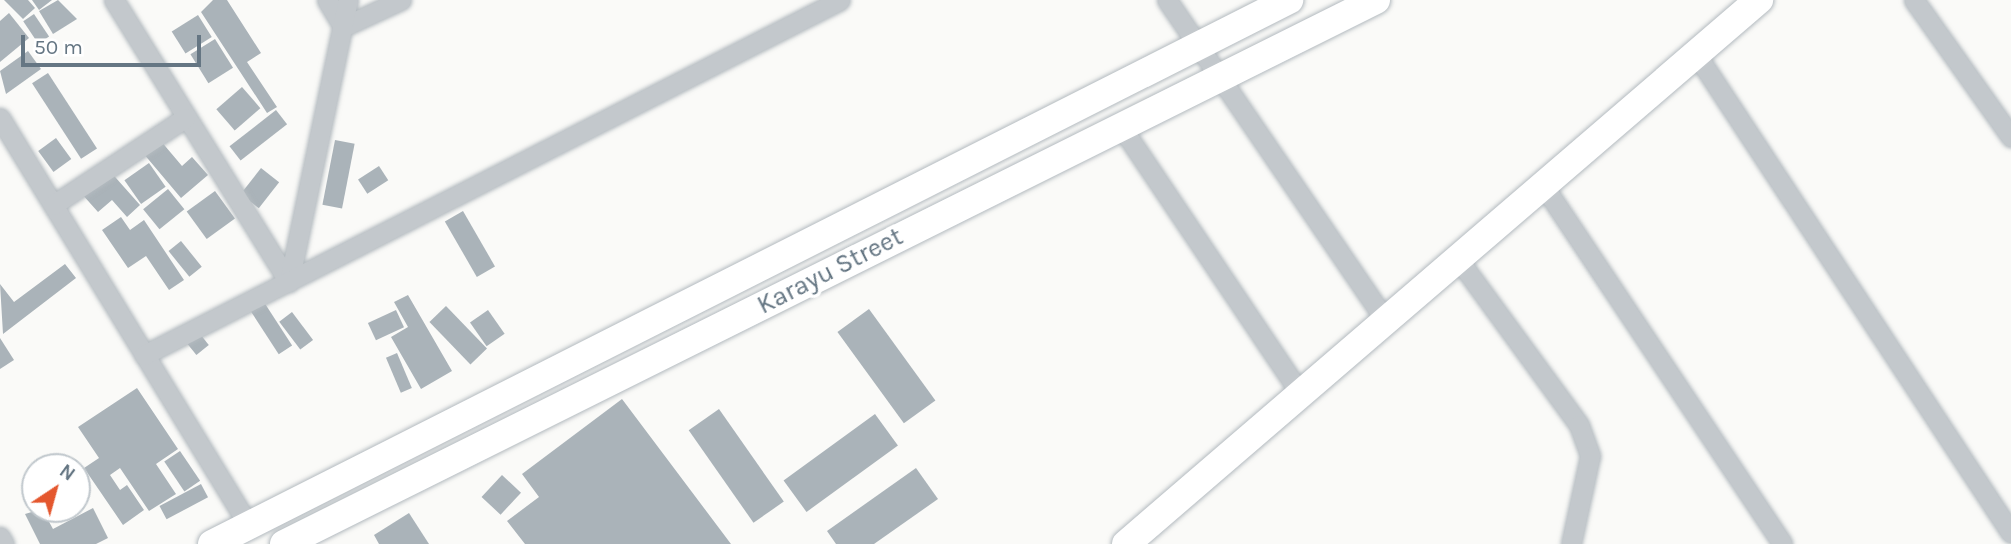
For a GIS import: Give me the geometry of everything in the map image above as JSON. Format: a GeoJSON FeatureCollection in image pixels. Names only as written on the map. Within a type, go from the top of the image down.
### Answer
{"type":"FeatureCollection","features":[{"type":"Feature","properties":{"kind":"main road","name":"Karayu Street"},"geometry":{"type":"LineString","coordinates":[[212,544],[1289,0]]}},
{"type":"Feature","properties":{"kind":"main road","name":"Karayu Street"},"geometry":{"type":"LineString","coordinates":[[284,544],[1217,76],[1376,0]]}},
{"type":"Feature","properties":{"kind":"main road"},"geometry":{"type":"LineString","coordinates":[[1126,544],[1759,0]]}},
{"type":"Feature","properties":{"kind":"street"},"geometry":{"type":"LineString","coordinates":[[114,0],[289,282]]}},
{"type":"Feature","properties":{"kind":"street"},"geometry":{"type":"LineString","coordinates":[[327,0],[342,27]]}},
{"type":"Feature","properties":{"kind":"street"},"geometry":{"type":"LineString","coordinates":[[289,282],[348,0]]}},
{"type":"Feature","properties":{"kind":"street"},"geometry":{"type":"LineString","coordinates":[[342,27],[401,0]]}},
{"type":"Feature","properties":{"kind":"street"},"geometry":{"type":"LineString","coordinates":[[144,355],[840,0]]}},
{"type":"Feature","properties":{"kind":"street"},"geometry":{"type":"LineString","coordinates":[[1167,0],[1386,321]]}},
{"type":"Feature","properties":{"kind":"street"},"geometry":{"type":"LineString","coordinates":[[1914,0],[2011,137]]}},
{"type":"Feature","properties":{"kind":"street"},"geometry":{"type":"LineString","coordinates":[[1696,54],[2011,533]]}},
{"type":"Feature","properties":{"kind":"street"},"geometry":{"type":"LineString","coordinates":[[0,118],[249,526]]}},
{"type":"Feature","properties":{"kind":"street"},"geometry":{"type":"LineString","coordinates":[[53,205],[185,118]]}},
{"type":"Feature","properties":{"kind":"street"},"geometry":{"type":"LineString","coordinates":[[1120,125],[1301,394]]}},
{"type":"Feature","properties":{"kind":"street"},"geometry":{"type":"LineString","coordinates":[[1543,185],[1782,544]]}},
{"type":"Feature","properties":{"kind":"street"},"geometry":{"type":"LineString","coordinates":[[1458,258],[1579,425],[1590,456],[1571,544]]}},
{"type":"Feature","properties":{"kind":"street"},"geometry":{"type":"LineString","coordinates":[[0,537],[4,544]]}},
{"type":"Feature","properties":{"kind":"building"},"geometry":{"type":"Polygon","coordinates":[[[4,0],[28,0],[35,8],[23,19],[4,0]]]}},
{"type":"Feature","properties":{"kind":"building"},"geometry":{"type":"Polygon","coordinates":[[[32,0],[52,0],[39,10],[32,0]]]}},
{"type":"Feature","properties":{"kind":"building"},"geometry":{"type":"Polygon","coordinates":[[[58,0],[77,19],[53,34],[39,11],[58,0]]]}},
{"type":"Feature","properties":{"kind":"building"},"geometry":{"type":"Polygon","coordinates":[[[213,0],[227,0],[261,53],[247,62],[277,107],[267,113],[201,12],[213,0]]]}},
{"type":"Feature","properties":{"kind":"building"},"geometry":{"type":"Polygon","coordinates":[[[9,13],[29,38],[0,62],[0,21],[9,13]]]}},
{"type":"Feature","properties":{"kind":"building"},"geometry":{"type":"Polygon","coordinates":[[[34,14],[49,36],[38,44],[23,21],[34,14]]]}},
{"type":"Feature","properties":{"kind":"building"},"geometry":{"type":"Polygon","coordinates":[[[198,15],[212,37],[185,53],[172,31],[198,15]]]}},
{"type":"Feature","properties":{"kind":"building"},"geometry":{"type":"Polygon","coordinates":[[[215,39],[233,68],[208,83],[190,54],[215,39]]]}},
{"type":"Feature","properties":{"kind":"building"},"geometry":{"type":"Polygon","coordinates":[[[28,51],[41,69],[6,94],[0,71],[28,51]]]}},
{"type":"Feature","properties":{"kind":"building"},"geometry":{"type":"Polygon","coordinates":[[[48,73],[97,148],[81,159],[32,83],[48,73]]]}},
{"type":"Feature","properties":{"kind":"building"},"geometry":{"type":"Polygon","coordinates":[[[242,87],[260,108],[235,130],[216,109],[242,87]]]}},
{"type":"Feature","properties":{"kind":"building"},"geometry":{"type":"Polygon","coordinates":[[[276,110],[287,124],[241,161],[230,146],[276,110]]]}},
{"type":"Feature","properties":{"kind":"building"},"geometry":{"type":"Polygon","coordinates":[[[56,138],[71,159],[53,172],[38,151],[56,138]]]}},
{"type":"Feature","properties":{"kind":"building"},"geometry":{"type":"Polygon","coordinates":[[[160,140],[182,166],[192,157],[208,175],[181,198],[143,153],[160,140]]]}},
{"type":"Feature","properties":{"kind":"building"},"geometry":{"type":"Polygon","coordinates":[[[335,140],[355,144],[342,209],[322,205],[335,140]]]}},
{"type":"Feature","properties":{"kind":"building"},"geometry":{"type":"Polygon","coordinates":[[[149,163],[166,187],[141,204],[124,180],[149,163]]]}},
{"type":"Feature","properties":{"kind":"building"},"geometry":{"type":"Polygon","coordinates":[[[379,166],[388,180],[367,194],[358,180],[379,166]]]}},
{"type":"Feature","properties":{"kind":"building"},"geometry":{"type":"Polygon","coordinates":[[[261,168],[279,182],[259,208],[241,194],[261,168]]]}},
{"type":"Feature","properties":{"kind":"building"},"geometry":{"type":"Polygon","coordinates":[[[108,169],[140,205],[127,217],[112,200],[98,212],[81,193],[108,169]]]}},
{"type":"Feature","properties":{"kind":"building"},"geometry":{"type":"Polygon","coordinates":[[[168,189],[184,209],[159,229],[143,209],[168,189]]]}},
{"type":"Feature","properties":{"kind":"building"},"geometry":{"type":"Polygon","coordinates":[[[215,191],[235,219],[207,239],[187,212],[215,191]]]}},
{"type":"Feature","properties":{"kind":"building"},"geometry":{"type":"Polygon","coordinates":[[[463,211],[495,266],[477,277],[445,222],[463,211]]]}},
{"type":"Feature","properties":{"kind":"building"},"geometry":{"type":"Polygon","coordinates":[[[121,217],[130,230],[144,220],[184,280],[169,290],[146,256],[128,268],[102,230],[121,217]]]}},
{"type":"Feature","properties":{"kind":"building"},"geometry":{"type":"Polygon","coordinates":[[[181,241],[202,267],[189,277],[169,251],[181,241]]]}},
{"type":"Feature","properties":{"kind":"building"},"geometry":{"type":"Polygon","coordinates":[[[65,264],[76,278],[3,334],[0,284],[14,302],[65,264]]]}},
{"type":"Feature","properties":{"kind":"building"},"geometry":{"type":"Polygon","coordinates":[[[408,295],[452,371],[421,389],[391,337],[408,327],[394,302],[408,295]]]}},
{"type":"Feature","properties":{"kind":"building"},"geometry":{"type":"Polygon","coordinates":[[[260,296],[292,345],[279,354],[247,305],[260,296]]]}},
{"type":"Feature","properties":{"kind":"building"},"geometry":{"type":"Polygon","coordinates":[[[446,306],[487,348],[470,364],[429,322],[446,306]]]}},
{"type":"Feature","properties":{"kind":"building"},"geometry":{"type":"Polygon","coordinates":[[[869,309],[935,400],[904,423],[837,332],[869,309]]]}},
{"type":"Feature","properties":{"kind":"building"},"geometry":{"type":"Polygon","coordinates":[[[396,310],[404,327],[376,340],[368,323],[396,310]]]}},
{"type":"Feature","properties":{"kind":"building"},"geometry":{"type":"Polygon","coordinates":[[[488,310],[505,334],[487,346],[470,323],[488,310]]]}},
{"type":"Feature","properties":{"kind":"building"},"geometry":{"type":"Polygon","coordinates":[[[292,312],[313,340],[300,350],[279,322],[292,312]]]}},
{"type":"Feature","properties":{"kind":"building"},"geometry":{"type":"Polygon","coordinates":[[[200,334],[209,345],[196,355],[188,344],[200,334]]]}},
{"type":"Feature","properties":{"kind":"building"},"geometry":{"type":"Polygon","coordinates":[[[0,338],[14,360],[0,369],[0,338]]]}},
{"type":"Feature","properties":{"kind":"building"},"geometry":{"type":"Polygon","coordinates":[[[397,353],[412,388],[401,393],[386,358],[397,353]]]}},
{"type":"Feature","properties":{"kind":"building"},"geometry":{"type":"Polygon","coordinates":[[[137,388],[178,449],[156,464],[176,494],[149,511],[120,468],[110,475],[120,490],[127,485],[144,510],[123,525],[91,478],[91,463],[99,458],[78,427],[137,388]]]}},
{"type":"Feature","properties":{"kind":"building"},"geometry":{"type":"Polygon","coordinates":[[[622,399],[731,544],[525,544],[507,521],[539,497],[522,474],[622,399]]]}},
{"type":"Feature","properties":{"kind":"building"},"geometry":{"type":"Polygon","coordinates":[[[719,409],[784,502],[754,523],[689,430],[719,409]]]}},
{"type":"Feature","properties":{"kind":"building"},"geometry":{"type":"Polygon","coordinates":[[[875,414],[898,446],[807,512],[784,480],[875,414]]]}},
{"type":"Feature","properties":{"kind":"building"},"geometry":{"type":"Polygon","coordinates":[[[180,451],[200,481],[184,491],[164,462],[180,451]]]}},
{"type":"Feature","properties":{"kind":"building"},"geometry":{"type":"Polygon","coordinates":[[[916,468],[938,499],[874,544],[836,544],[827,531],[916,468]]]}},
{"type":"Feature","properties":{"kind":"building"},"geometry":{"type":"Polygon","coordinates":[[[502,475],[521,493],[501,515],[482,497],[502,475]]]}},
{"type":"Feature","properties":{"kind":"building"},"geometry":{"type":"Polygon","coordinates":[[[201,484],[208,497],[167,519],[160,506],[201,484]]]}},
{"type":"Feature","properties":{"kind":"building"},"geometry":{"type":"Polygon","coordinates":[[[93,508],[108,538],[96,544],[40,544],[30,523],[50,523],[53,529],[64,523],[91,523],[93,508]]]}},
{"type":"Feature","properties":{"kind":"building"},"geometry":{"type":"Polygon","coordinates":[[[409,513],[429,544],[379,544],[374,535],[409,513]]]}}]}
